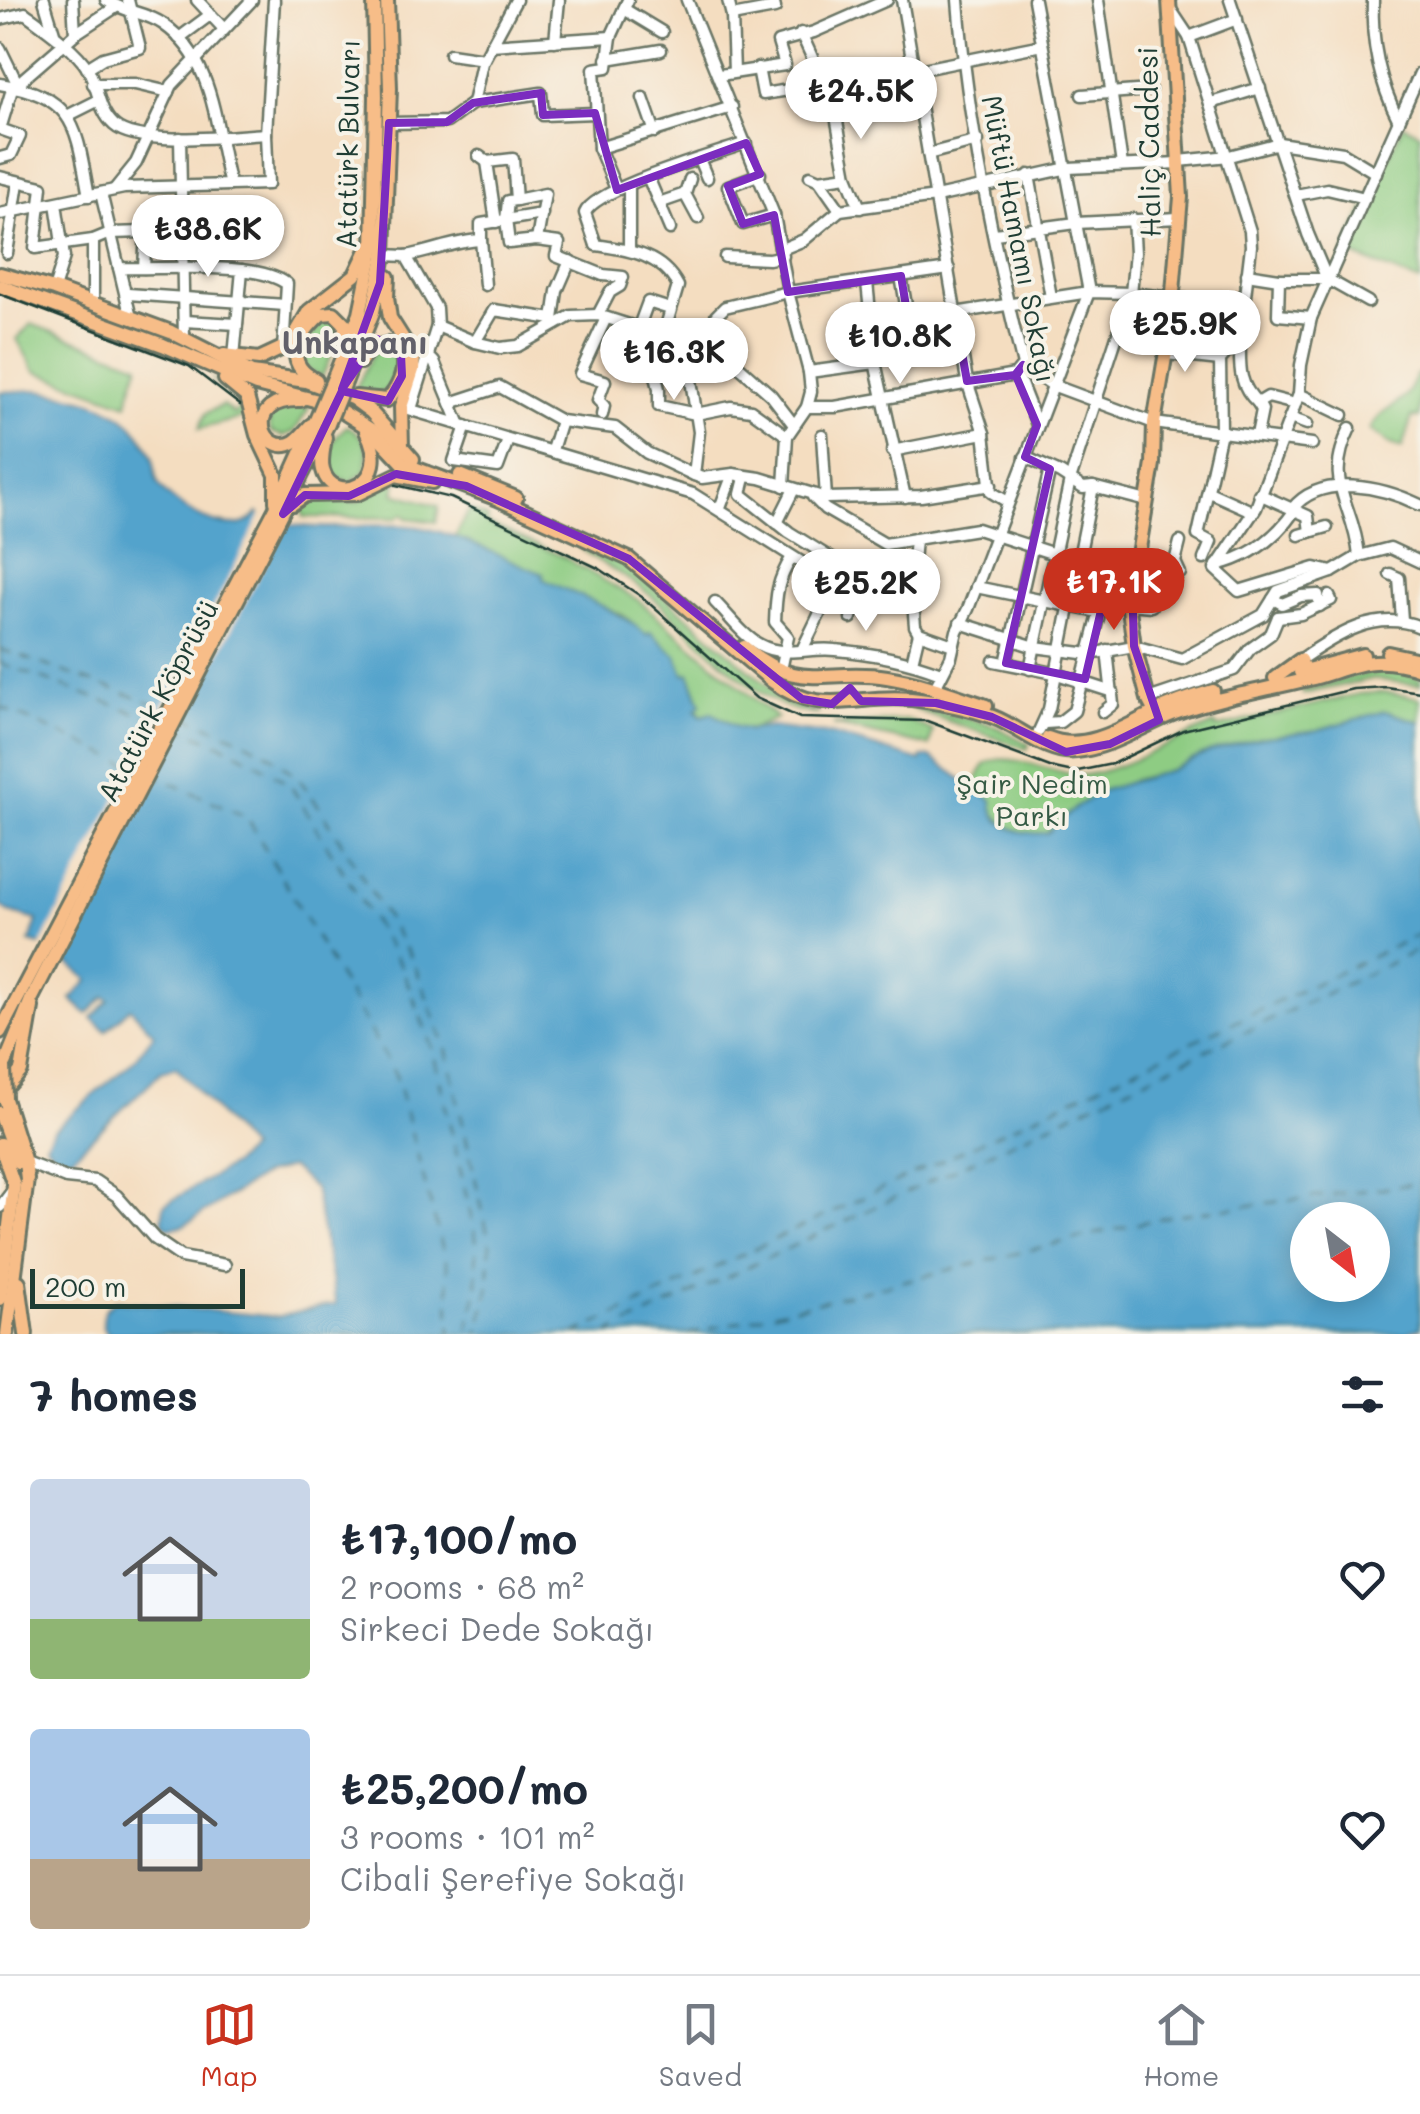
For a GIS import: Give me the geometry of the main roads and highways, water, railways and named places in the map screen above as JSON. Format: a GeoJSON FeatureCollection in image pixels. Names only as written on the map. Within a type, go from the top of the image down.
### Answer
{"type":"FeatureCollection","features":[{"type":"Feature","properties":{"kind":"main road","name":"Atatürk Bulvarı"},"geometry":{"type":"LineString","coordinates":[[322,422],[367,289],[374,224],[374,0]]}},
{"type":"Feature","properties":{"kind":"main road","name":"Atatürk Bulvarı"},"geometry":{"type":"LineString","coordinates":[[336,381],[372,312],[384,255],[389,123],[387,0]]}},
{"type":"Feature","properties":{"kind":"main road","name":"Haliç Caddesi"},"geometry":{"type":"LineString","coordinates":[[1154,710],[1134,646],[1129,604],[1153,464],[1154,423],[1167,354],[1180,218],[1170,2]]}},
{"type":"Feature","properties":{"kind":"main road"},"geometry":{"type":"LineString","coordinates":[[204,357],[259,358],[284,350],[309,312],[355,276],[374,224]]}},
{"type":"Feature","properties":{"kind":"main road"},"geometry":{"type":"LineString","coordinates":[[384,255],[388,313],[421,355],[413,370],[402,449]]}},
{"type":"Feature","properties":{"kind":"main road"},"geometry":{"type":"LineString","coordinates":[[0,274],[54,289],[184,338],[247,397],[257,435],[276,474],[279,512],[305,495],[349,496],[396,475],[466,486]]}},
{"type":"Feature","properties":{"kind":"main road"},"geometry":{"type":"LineString","coordinates":[[0,286],[252,373],[336,381],[375,345],[388,344],[402,356],[402,376],[390,397],[374,401],[352,398]]}},
{"type":"Feature","properties":{"kind":"main road"},"geometry":{"type":"LineString","coordinates":[[336,381],[345,324],[338,315],[328,312],[310,327],[295,358],[300,371],[336,381],[415,460],[502,491],[631,551],[746,649],[781,670],[804,677],[891,678],[1042,727],[1060,742],[1113,734],[1154,710],[1208,692],[1275,678],[1302,666],[1373,654],[1420,660]]}},
{"type":"Feature","properties":{"kind":"main road"},"geometry":{"type":"LineString","coordinates":[[204,357],[256,385],[313,398],[362,424],[404,464],[466,486],[630,559],[781,688],[802,699],[832,704],[905,698],[971,710],[1066,752],[1110,744],[1154,710],[1213,700],[1360,664],[1394,662],[1420,670]]}},
{"type":"Feature","properties":{"kind":"main road"},"geometry":{"type":"LineString","coordinates":[[313,398],[272,404],[263,416],[262,428],[273,442],[286,444],[322,422]]}},
{"type":"Feature","properties":{"kind":"main road"},"geometry":{"type":"LineString","coordinates":[[322,422],[322,468],[332,483],[344,488],[364,481],[375,461],[372,443],[362,424]]}},
{"type":"Feature","properties":{"kind":"main road","name":"Atatürk Köprüsü"},"geometry":{"type":"LineString","coordinates":[[26,998],[322,422]]}},
{"type":"Feature","properties":{"kind":"main road"},"geometry":{"type":"LineString","coordinates":[[862,700],[855,686],[865,676]]}},
{"type":"Feature","properties":{"kind":"main road"},"geometry":{"type":"LineString","coordinates":[[832,704],[842,691],[836,677]]}},
{"type":"Feature","properties":{"kind":"main road"},"geometry":{"type":"LineString","coordinates":[[0,1015],[26,998]]}},
{"type":"Feature","properties":{"kind":"main road"},"geometry":{"type":"LineString","coordinates":[[0,1032],[26,998]]}},
{"type":"Feature","properties":{"kind":"main road"},"geometry":{"type":"LineString","coordinates":[[7,1334],[16,1260],[19,1165],[5,1099],[4,1066],[26,998]]}},
{"type":"Feature","properties":{"kind":"main road"},"geometry":{"type":"LineString","coordinates":[[0,1252],[25,1162],[5,1099],[21,1071],[26,998]]}},
{"type":"Feature","properties":{"kind":"main road"},"geometry":{"type":"LineString","coordinates":[[0,1144],[19,1194]]}},
{"type":"Feature","properties":{"kind":"main road"},"geometry":{"type":"LineString","coordinates":[[0,1299],[8,1233]]}},
{"type":"Feature","properties":{"kind":"main road"},"geometry":{"type":"LineString","coordinates":[[16,1260],[26,1334]]}},
{"type":"Feature","properties":{"kind":"water"},"geometry":{"type":"Polygon","coordinates":[[[38,390],[110,409],[134,427],[149,449],[160,486],[179,505],[208,520],[236,525],[258,513],[277,521],[316,527],[419,527],[449,535],[543,574],[543,579],[610,610],[647,635],[650,632],[676,655],[684,674],[689,673],[701,704],[696,710],[701,716],[712,713],[749,730],[771,727],[834,735],[921,761],[922,757],[930,757],[992,800],[997,818],[1019,831],[1047,833],[1079,805],[1104,790],[1171,770],[1209,752],[1260,738],[1318,730],[1385,711],[1420,722],[1420,1328],[1405,1334],[109,1334],[103,1328],[104,1315],[106,1308],[116,1301],[277,1317],[336,1304],[314,1188],[290,1167],[265,1174],[183,1226],[168,1228],[162,1222],[164,1205],[232,1165],[250,1149],[176,1067],[161,1072],[72,1157],[58,1160],[46,1144],[53,1130],[134,1060],[154,1034],[130,1008],[106,1031],[92,1018],[109,1000],[105,997],[87,1014],[71,999],[89,980],[50,948],[30,942],[37,920],[9,912],[0,905],[0,392],[38,390]]]}},
{"type":"Feature","properties":{"kind":"tram line"},"geometry":{"type":"LineString","coordinates":[[0,294],[189,366],[240,405]]}},
{"type":"Feature","properties":{"kind":"tram line"},"geometry":{"type":"LineString","coordinates":[[396,485],[451,498],[600,569],[642,597],[756,698],[800,718],[927,721],[1073,772],[1112,764],[1183,730],[1353,689],[1386,687],[1420,692]]}},
{"type":"Feature","properties":{"kind":"district","name":"Unkapanı"},"geometry":{"type":"Point","coordinates":[355,343]}},
{"type":"Feature","properties":{"kind":"park label","name":"Şair Nedim Parkı"},"geometry":{"type":"Point","coordinates":[1032,800]}}]}
